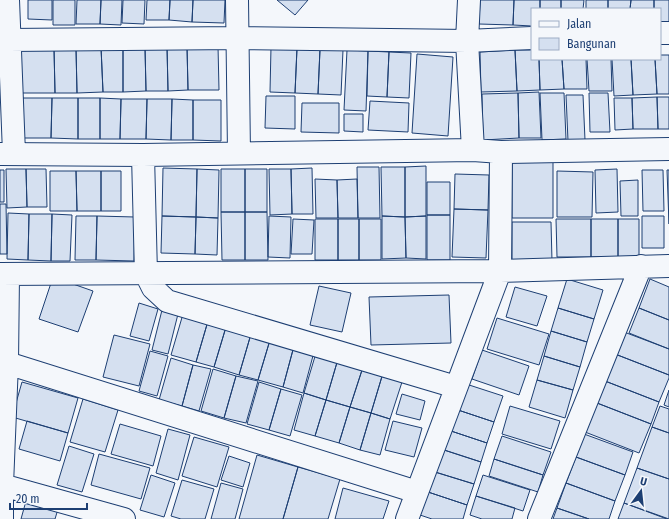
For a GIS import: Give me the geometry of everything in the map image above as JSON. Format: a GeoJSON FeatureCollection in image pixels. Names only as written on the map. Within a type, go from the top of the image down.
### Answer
{"type":"FeatureCollection","features":[{"type":"Feature","properties":{"kind":"street"},"geometry":{"type":"LineString","coordinates":[[8,0],[9,40],[7,154],[143,155],[473,150],[500,152],[669,149]]}},
{"type":"Feature","properties":{"kind":"street"},"geometry":{"type":"LineString","coordinates":[[238,0],[237,38],[239,153]]}},
{"type":"Feature","properties":{"kind":"street"},"geometry":{"type":"LineString","coordinates":[[469,0],[467,41],[473,150]]}},
{"type":"Feature","properties":{"kind":"street"},"geometry":{"type":"LineString","coordinates":[[9,40],[237,38],[467,41],[531,38]]}},
{"type":"Feature","properties":{"kind":"street"},"geometry":{"type":"LineString","coordinates":[[407,519],[500,271],[500,152]]}},
{"type":"Feature","properties":{"kind":"street"},"geometry":{"type":"LineString","coordinates":[[143,155],[146,274],[153,288],[167,301],[456,387]]}},
{"type":"Feature","properties":{"kind":"street"},"geometry":{"type":"LineString","coordinates":[[539,519],[641,266]]}},
{"type":"Feature","properties":{"kind":"street"},"geometry":{"type":"LineString","coordinates":[[2,519],[7,363],[4,274],[500,271],[669,266]]}},
{"type":"Feature","properties":{"kind":"street"},"geometry":{"type":"LineString","coordinates":[[7,363],[417,492]]}},
{"type":"Feature","properties":{"kind":"street"},"geometry":{"type":"LineString","coordinates":[[2,485],[124,519]]}},
{"type":"Feature","properties":{"kind":"building"},"geometry":{"type":"Polygon","coordinates":[[[28,0],[52,0],[52,20],[28,19],[28,0]]]}},
{"type":"Feature","properties":{"kind":"building"},"geometry":{"type":"Polygon","coordinates":[[[53,0],[75,0],[75,25],[53,25],[53,0]]]}},
{"type":"Feature","properties":{"kind":"building"},"geometry":{"type":"Polygon","coordinates":[[[77,0],[101,0],[100,24],[76,24],[77,0]]]}},
{"type":"Feature","properties":{"kind":"building"},"geometry":{"type":"Polygon","coordinates":[[[101,0],[122,0],[121,25],[100,24],[101,0]]]}},
{"type":"Feature","properties":{"kind":"building"},"geometry":{"type":"Polygon","coordinates":[[[123,0],[145,0],[144,24],[122,23],[123,0]]]}},
{"type":"Feature","properties":{"kind":"building"},"geometry":{"type":"Polygon","coordinates":[[[147,0],[170,0],[169,20],[146,20],[147,0]]]}},
{"type":"Feature","properties":{"kind":"building"},"geometry":{"type":"Polygon","coordinates":[[[170,0],[193,0],[192,22],[169,20],[170,0]]]}},
{"type":"Feature","properties":{"kind":"building"},"geometry":{"type":"Polygon","coordinates":[[[193,0],[225,0],[224,23],[192,22],[193,0]]]}},
{"type":"Feature","properties":{"kind":"building"},"geometry":{"type":"Polygon","coordinates":[[[277,0],[308,0],[295,15],[277,0]]]}},
{"type":"Feature","properties":{"kind":"building"},"geometry":{"type":"Polygon","coordinates":[[[480,0],[514,0],[513,25],[479,24],[480,0]]]}},
{"type":"Feature","properties":{"kind":"building"},"geometry":{"type":"Polygon","coordinates":[[[514,0],[540,0],[540,8],[531,8],[531,26],[513,25],[514,0]]]}},
{"type":"Feature","properties":{"kind":"building"},"geometry":{"type":"Polygon","coordinates":[[[540,0],[561,0],[561,8],[540,8],[540,0]]]}},
{"type":"Feature","properties":{"kind":"building"},"geometry":{"type":"Polygon","coordinates":[[[561,0],[584,0],[583,8],[561,8],[561,0]]]}},
{"type":"Feature","properties":{"kind":"building"},"geometry":{"type":"Polygon","coordinates":[[[586,0],[608,0],[608,8],[586,8],[586,0]]]}},
{"type":"Feature","properties":{"kind":"building"},"geometry":{"type":"Polygon","coordinates":[[[608,0],[631,0],[630,8],[608,8],[608,0]]]}},
{"type":"Feature","properties":{"kind":"building"},"geometry":{"type":"Polygon","coordinates":[[[631,0],[654,0],[654,8],[630,8],[631,0]]]}},
{"type":"Feature","properties":{"kind":"building"},"geometry":{"type":"Polygon","coordinates":[[[654,0],[669,0],[669,22],[661,22],[661,8],[654,8],[654,0]]]}},
{"type":"Feature","properties":{"kind":"building"},"geometry":{"type":"Polygon","coordinates":[[[167,46],[187,46],[188,90],[168,91],[167,46]]]}},
{"type":"Feature","properties":{"kind":"building"},"geometry":{"type":"Polygon","coordinates":[[[167,46],[168,91],[146,91],[145,47],[167,46]]]}},
{"type":"Feature","properties":{"kind":"building"},"geometry":{"type":"Polygon","coordinates":[[[187,46],[218,46],[219,90],[188,90],[187,46]]]}},
{"type":"Feature","properties":{"kind":"building"},"geometry":{"type":"Polygon","coordinates":[[[101,47],[123,47],[123,92],[103,92],[101,47]]]}},
{"type":"Feature","properties":{"kind":"building"},"geometry":{"type":"Polygon","coordinates":[[[101,47],[103,92],[77,93],[76,48],[101,47]]]}},
{"type":"Feature","properties":{"kind":"building"},"geometry":{"type":"Polygon","coordinates":[[[123,47],[145,47],[146,91],[123,92],[123,47]]]}},
{"type":"Feature","properties":{"kind":"building"},"geometry":{"type":"Polygon","coordinates":[[[271,47],[297,48],[295,93],[270,92],[271,47]]]}},
{"type":"Feature","properties":{"kind":"building"},"geometry":{"type":"Polygon","coordinates":[[[54,48],[76,48],[77,93],[55,93],[54,48]]]}},
{"type":"Feature","properties":{"kind":"building"},"geometry":{"type":"Polygon","coordinates":[[[54,48],[55,93],[21,93],[20,49],[54,48]]]}},
{"type":"Feature","properties":{"kind":"building"},"geometry":{"type":"Polygon","coordinates":[[[297,48],[320,49],[318,94],[295,93],[297,48]]]}},
{"type":"Feature","properties":{"kind":"building"},"geometry":{"type":"Polygon","coordinates":[[[320,49],[343,50],[341,95],[318,94],[320,49]]]}},
{"type":"Feature","properties":{"kind":"building"},"geometry":{"type":"Polygon","coordinates":[[[347,50],[368,51],[366,111],[344,110],[347,50]]]}},
{"type":"Feature","properties":{"kind":"building"},"geometry":{"type":"Polygon","coordinates":[[[515,50],[517,91],[481,92],[480,52],[515,50]]]}},
{"type":"Feature","properties":{"kind":"building"},"geometry":{"type":"Polygon","coordinates":[[[515,50],[531,50],[531,60],[539,60],[540,90],[517,91],[515,50]]]}},
{"type":"Feature","properties":{"kind":"building"},"geometry":{"type":"Polygon","coordinates":[[[368,51],[389,52],[387,97],[367,96],[368,51]]]}},
{"type":"Feature","properties":{"kind":"building"},"geometry":{"type":"Polygon","coordinates":[[[389,52],[411,53],[409,98],[387,97],[389,52]]]}},
{"type":"Feature","properties":{"kind":"building"},"geometry":{"type":"Polygon","coordinates":[[[417,54],[453,57],[448,136],[412,133],[417,54]]]}},
{"type":"Feature","properties":{"kind":"building"},"geometry":{"type":"Polygon","coordinates":[[[661,55],[669,55],[669,94],[657,94],[655,60],[661,60],[661,55]]]}},
{"type":"Feature","properties":{"kind":"building"},"geometry":{"type":"Polygon","coordinates":[[[539,60],[562,60],[564,89],[540,90],[539,60]]]}},
{"type":"Feature","properties":{"kind":"building"},"geometry":{"type":"Polygon","coordinates":[[[562,60],[586,60],[587,89],[564,89],[562,60]]]}},
{"type":"Feature","properties":{"kind":"building"},"geometry":{"type":"Polygon","coordinates":[[[587,60],[611,60],[612,91],[589,91],[587,60]]]}},
{"type":"Feature","properties":{"kind":"building"},"geometry":{"type":"Polygon","coordinates":[[[612,60],[631,60],[633,95],[614,96],[612,60]]]}},
{"type":"Feature","properties":{"kind":"building"},"geometry":{"type":"Polygon","coordinates":[[[631,60],[655,60],[657,94],[633,95],[631,60]]]}},
{"type":"Feature","properties":{"kind":"building"},"geometry":{"type":"Polygon","coordinates":[[[539,92],[541,138],[519,138],[518,93],[539,92]]]}},
{"type":"Feature","properties":{"kind":"building"},"geometry":{"type":"Polygon","coordinates":[[[518,93],[519,138],[483,140],[482,94],[518,93]]]}},
{"type":"Feature","properties":{"kind":"building"},"geometry":{"type":"Polygon","coordinates":[[[540,93],[564,93],[566,139],[542,140],[540,93]]]}},
{"type":"Feature","properties":{"kind":"building"},"geometry":{"type":"Polygon","coordinates":[[[589,93],[608,93],[610,132],[590,132],[589,93]]]}},
{"type":"Feature","properties":{"kind":"building"},"geometry":{"type":"Polygon","coordinates":[[[566,95],[583,95],[585,140],[568,141],[566,95]]]}},
{"type":"Feature","properties":{"kind":"building"},"geometry":{"type":"Polygon","coordinates":[[[266,96],[295,96],[295,129],[265,128],[266,96]]]}},
{"type":"Feature","properties":{"kind":"building"},"geometry":{"type":"Polygon","coordinates":[[[657,97],[669,97],[669,129],[658,129],[657,97]]]}},
{"type":"Feature","properties":{"kind":"building"},"geometry":{"type":"Polygon","coordinates":[[[657,97],[658,129],[633,129],[632,98],[657,97]]]}},
{"type":"Feature","properties":{"kind":"building"},"geometry":{"type":"Polygon","coordinates":[[[20,98],[52,98],[51,138],[20,138],[20,98]]]}},
{"type":"Feature","properties":{"kind":"building"},"geometry":{"type":"Polygon","coordinates":[[[52,98],[78,98],[78,139],[51,138],[52,98]]]}},
{"type":"Feature","properties":{"kind":"building"},"geometry":{"type":"Polygon","coordinates":[[[78,98],[100,98],[100,139],[78,139],[78,98]]]}},
{"type":"Feature","properties":{"kind":"building"},"geometry":{"type":"Polygon","coordinates":[[[100,98],[121,99],[120,139],[100,139],[100,98]]]}},
{"type":"Feature","properties":{"kind":"building"},"geometry":{"type":"Polygon","coordinates":[[[614,98],[632,98],[633,129],[615,130],[614,98]]]}},
{"type":"Feature","properties":{"kind":"building"},"geometry":{"type":"Polygon","coordinates":[[[121,99],[147,99],[146,139],[120,139],[121,99]]]}},
{"type":"Feature","properties":{"kind":"building"},"geometry":{"type":"Polygon","coordinates":[[[147,99],[172,99],[171,140],[146,139],[147,99]]]}},
{"type":"Feature","properties":{"kind":"building"},"geometry":{"type":"Polygon","coordinates":[[[172,99],[193,100],[193,140],[171,140],[172,99]]]}},
{"type":"Feature","properties":{"kind":"building"},"geometry":{"type":"Polygon","coordinates":[[[193,100],[221,100],[221,141],[193,140],[193,100]]]}},
{"type":"Feature","properties":{"kind":"building"},"geometry":{"type":"Polygon","coordinates":[[[370,101],[409,103],[408,132],[368,130],[370,101]]]}},
{"type":"Feature","properties":{"kind":"building"},"geometry":{"type":"Polygon","coordinates":[[[302,103],[339,103],[339,133],[301,132],[302,103]]]}},
{"type":"Feature","properties":{"kind":"building"},"geometry":{"type":"Polygon","coordinates":[[[344,114],[363,114],[363,132],[344,131],[344,114]]]}},
{"type":"Feature","properties":{"kind":"building"},"geometry":{"type":"Polygon","coordinates":[[[512,161],[553,161],[553,218],[512,218],[512,161]]]}},
{"type":"Feature","properties":{"kind":"building"},"geometry":{"type":"Polygon","coordinates":[[[426,166],[426,216],[405,217],[405,167],[426,166]]]}},
{"type":"Feature","properties":{"kind":"building"},"geometry":{"type":"Polygon","coordinates":[[[357,167],[379,167],[380,218],[358,218],[357,167]]]}},
{"type":"Feature","properties":{"kind":"building"},"geometry":{"type":"Polygon","coordinates":[[[381,167],[405,167],[405,217],[382,216],[381,167]]]}},
{"type":"Feature","properties":{"kind":"building"},"geometry":{"type":"Polygon","coordinates":[[[163,168],[197,169],[196,217],[162,216],[163,168]]]}},
{"type":"Feature","properties":{"kind":"building"},"geometry":{"type":"Polygon","coordinates":[[[312,168],[313,214],[292,214],[291,169],[312,168]]]}},
{"type":"Feature","properties":{"kind":"building"},"geometry":{"type":"Polygon","coordinates":[[[6,169],[26,169],[27,207],[7,208],[6,169]]]}},
{"type":"Feature","properties":{"kind":"building"},"geometry":{"type":"Polygon","coordinates":[[[26,169],[46,169],[47,207],[27,207],[26,169]]]}},
{"type":"Feature","properties":{"kind":"building"},"geometry":{"type":"Polygon","coordinates":[[[197,169],[219,170],[218,218],[196,217],[197,169]]]}},
{"type":"Feature","properties":{"kind":"building"},"geometry":{"type":"Polygon","coordinates":[[[221,169],[245,169],[245,212],[221,212],[221,169]]]}},
{"type":"Feature","properties":{"kind":"building"},"geometry":{"type":"Polygon","coordinates":[[[245,169],[267,169],[267,212],[245,212],[245,169]]]}},
{"type":"Feature","properties":{"kind":"building"},"geometry":{"type":"Polygon","coordinates":[[[269,169],[291,169],[292,214],[270,215],[269,169]]]}},
{"type":"Feature","properties":{"kind":"building"},"geometry":{"type":"Polygon","coordinates":[[[617,169],[618,212],[596,213],[595,170],[617,169]]]}},
{"type":"Feature","properties":{"kind":"building"},"geometry":{"type":"Polygon","coordinates":[[[0,170],[4,170],[4,202],[0,202],[0,170]]]}},
{"type":"Feature","properties":{"kind":"building"},"geometry":{"type":"Polygon","coordinates":[[[642,170],[663,170],[664,211],[643,211],[642,170]]]}},
{"type":"Feature","properties":{"kind":"building"},"geometry":{"type":"Polygon","coordinates":[[[667,170],[669,170],[669,224],[667,170]]]}},
{"type":"Feature","properties":{"kind":"building"},"geometry":{"type":"Polygon","coordinates":[[[50,171],[76,171],[77,211],[50,211],[50,171]]]}},
{"type":"Feature","properties":{"kind":"building"},"geometry":{"type":"Polygon","coordinates":[[[76,171],[101,171],[101,211],[77,211],[76,171]]]}},
{"type":"Feature","properties":{"kind":"building"},"geometry":{"type":"Polygon","coordinates":[[[101,171],[121,171],[121,211],[101,211],[101,171]]]}},
{"type":"Feature","properties":{"kind":"building"},"geometry":{"type":"Polygon","coordinates":[[[557,171],[593,172],[592,217],[557,217],[557,171]]]}},
{"type":"Feature","properties":{"kind":"building"},"geometry":{"type":"Polygon","coordinates":[[[455,174],[489,175],[488,210],[454,209],[455,174]]]}},
{"type":"Feature","properties":{"kind":"building"},"geometry":{"type":"Polygon","coordinates":[[[315,179],[337,180],[338,218],[316,218],[315,179]]]}},
{"type":"Feature","properties":{"kind":"building"},"geometry":{"type":"Polygon","coordinates":[[[357,179],[358,218],[338,218],[337,180],[357,179]]]}},
{"type":"Feature","properties":{"kind":"building"},"geometry":{"type":"Polygon","coordinates":[[[638,180],[638,216],[621,216],[620,181],[638,180]]]}},
{"type":"Feature","properties":{"kind":"building"},"geometry":{"type":"Polygon","coordinates":[[[427,182],[450,182],[450,215],[427,215],[427,182]]]}},
{"type":"Feature","properties":{"kind":"building"},"geometry":{"type":"Polygon","coordinates":[[[0,204],[6,204],[7,254],[0,254],[0,204]]]}},
{"type":"Feature","properties":{"kind":"building"},"geometry":{"type":"Polygon","coordinates":[[[454,209],[488,210],[486,258],[452,257],[454,209]]]}},
{"type":"Feature","properties":{"kind":"building"},"geometry":{"type":"Polygon","coordinates":[[[221,212],[245,212],[245,260],[222,260],[221,212]]]}},
{"type":"Feature","properties":{"kind":"building"},"geometry":{"type":"Polygon","coordinates":[[[245,212],[267,212],[268,260],[245,260],[245,212]]]}},
{"type":"Feature","properties":{"kind":"building"},"geometry":{"type":"Polygon","coordinates":[[[8,213],[29,214],[28,260],[7,259],[8,213]]]}},
{"type":"Feature","properties":{"kind":"building"},"geometry":{"type":"Polygon","coordinates":[[[29,214],[52,214],[51,261],[28,260],[29,214]]]}},
{"type":"Feature","properties":{"kind":"building"},"geometry":{"type":"Polygon","coordinates":[[[52,214],[72,215],[70,261],[51,261],[52,214]]]}},
{"type":"Feature","properties":{"kind":"building"},"geometry":{"type":"Polygon","coordinates":[[[427,215],[450,215],[450,260],[427,260],[427,215]]]}},
{"type":"Feature","properties":{"kind":"building"},"geometry":{"type":"Polygon","coordinates":[[[76,216],[97,216],[96,260],[75,260],[76,216]]]}},
{"type":"Feature","properties":{"kind":"building"},"geometry":{"type":"Polygon","coordinates":[[[97,216],[135,217],[134,261],[96,260],[97,216]]]}},
{"type":"Feature","properties":{"kind":"building"},"geometry":{"type":"Polygon","coordinates":[[[162,216],[196,217],[195,254],[161,253],[162,216]]]}},
{"type":"Feature","properties":{"kind":"building"},"geometry":{"type":"Polygon","coordinates":[[[269,216],[291,217],[290,258],[268,257],[269,216]]]}},
{"type":"Feature","properties":{"kind":"building"},"geometry":{"type":"Polygon","coordinates":[[[382,216],[405,217],[406,258],[382,259],[382,216]]]}},
{"type":"Feature","properties":{"kind":"building"},"geometry":{"type":"Polygon","coordinates":[[[426,216],[426,259],[406,258],[405,217],[426,216]]]}},
{"type":"Feature","properties":{"kind":"building"},"geometry":{"type":"Polygon","coordinates":[[[642,216],[664,216],[664,248],[642,248],[642,216]]]}},
{"type":"Feature","properties":{"kind":"building"},"geometry":{"type":"Polygon","coordinates":[[[196,217],[218,218],[217,255],[195,254],[196,217]]]}},
{"type":"Feature","properties":{"kind":"building"},"geometry":{"type":"Polygon","coordinates":[[[293,219],[314,220],[312,254],[291,254],[293,219]]]}},
{"type":"Feature","properties":{"kind":"building"},"geometry":{"type":"Polygon","coordinates":[[[315,219],[338,219],[338,260],[315,260],[315,219]]]}},
{"type":"Feature","properties":{"kind":"building"},"geometry":{"type":"Polygon","coordinates":[[[338,219],[359,219],[359,260],[338,260],[338,219]]]}},
{"type":"Feature","properties":{"kind":"building"},"geometry":{"type":"Polygon","coordinates":[[[359,219],[381,219],[381,260],[359,260],[359,219]]]}},
{"type":"Feature","properties":{"kind":"building"},"geometry":{"type":"Polygon","coordinates":[[[556,219],[591,219],[591,257],[557,257],[556,219]]]}},
{"type":"Feature","properties":{"kind":"building"},"geometry":{"type":"Polygon","coordinates":[[[591,219],[618,219],[618,257],[591,257],[591,219]]]}},
{"type":"Feature","properties":{"kind":"building"},"geometry":{"type":"Polygon","coordinates":[[[618,219],[639,219],[639,257],[618,257],[618,219]]]}},
{"type":"Feature","properties":{"kind":"building"},"geometry":{"type":"Polygon","coordinates":[[[512,222],[551,222],[552,261],[512,261],[512,222]]]}},
{"type":"Feature","properties":{"kind":"building"},"geometry":{"type":"Polygon","coordinates":[[[53,277],[93,291],[78,332],[39,319],[53,277]]]}},
{"type":"Feature","properties":{"kind":"building"},"geometry":{"type":"Polygon","coordinates":[[[567,279],[603,290],[594,319],[558,308],[567,279]]]}},
{"type":"Feature","properties":{"kind":"building"},"geometry":{"type":"Polygon","coordinates":[[[650,279],[669,287],[669,320],[639,308],[650,279]]]}},
{"type":"Feature","properties":{"kind":"building"},"geometry":{"type":"Polygon","coordinates":[[[319,286],[351,293],[342,332],[310,325],[319,286]]]}},
{"type":"Feature","properties":{"kind":"building"},"geometry":{"type":"Polygon","coordinates":[[[515,287],[547,296],[537,326],[506,317],[515,287]]]}},
{"type":"Feature","properties":{"kind":"building"},"geometry":{"type":"Polygon","coordinates":[[[449,295],[451,343],[371,345],[369,297],[449,295]]]}},
{"type":"Feature","properties":{"kind":"building"},"geometry":{"type":"Polygon","coordinates":[[[139,303],[158,309],[149,341],[130,336],[139,303]]]}},
{"type":"Feature","properties":{"kind":"building"},"geometry":{"type":"Polygon","coordinates":[[[558,308],[594,319],[587,342],[551,331],[558,308]]]}},
{"type":"Feature","properties":{"kind":"building"},"geometry":{"type":"Polygon","coordinates":[[[639,308],[669,320],[669,349],[629,333],[639,308]]]}},
{"type":"Feature","properties":{"kind":"building"},"geometry":{"type":"Polygon","coordinates":[[[162,310],[178,314],[168,354],[152,350],[162,310]]]}},
{"type":"Feature","properties":{"kind":"building"},"geometry":{"type":"Polygon","coordinates":[[[183,314],[208,321],[196,362],[171,355],[183,314]]]}},
{"type":"Feature","properties":{"kind":"building"},"geometry":{"type":"Polygon","coordinates":[[[497,318],[549,334],[539,365],[487,349],[497,318]]]}},
{"type":"Feature","properties":{"kind":"building"},"geometry":{"type":"Polygon","coordinates":[[[208,321],[226,327],[214,367],[196,362],[208,321]]]}},
{"type":"Feature","properties":{"kind":"building"},"geometry":{"type":"Polygon","coordinates":[[[226,327],[251,334],[239,375],[214,367],[226,327]]]}},
{"type":"Feature","properties":{"kind":"building"},"geometry":{"type":"Polygon","coordinates":[[[551,331],[587,342],[580,367],[544,356],[551,331]]]}},
{"type":"Feature","properties":{"kind":"building"},"geometry":{"type":"Polygon","coordinates":[[[624,332],[669,349],[669,375],[615,354],[624,332]]]}},
{"type":"Feature","properties":{"kind":"building"},"geometry":{"type":"Polygon","coordinates":[[[251,334],[270,340],[258,380],[239,375],[251,334]]]}},
{"type":"Feature","properties":{"kind":"building"},"geometry":{"type":"Polygon","coordinates":[[[114,335],[150,344],[139,386],[103,377],[114,335]]]}},
{"type":"Feature","properties":{"kind":"building"},"geometry":{"type":"Polygon","coordinates":[[[270,340],[294,346],[283,387],[258,380],[270,340]]]}},
{"type":"Feature","properties":{"kind":"building"},"geometry":{"type":"Polygon","coordinates":[[[294,346],[314,352],[303,393],[283,387],[294,346]]]}},
{"type":"Feature","properties":{"kind":"building"},"geometry":{"type":"Polygon","coordinates":[[[482,350],[529,366],[519,395],[472,379],[482,350]]]}},
{"type":"Feature","properties":{"kind":"building"},"geometry":{"type":"Polygon","coordinates":[[[150,351],[168,356],[157,396],[139,391],[150,351]]]}},
{"type":"Feature","properties":{"kind":"building"},"geometry":{"type":"Polygon","coordinates":[[[316,353],[338,359],[326,400],[304,393],[316,353]]]}},
{"type":"Feature","properties":{"kind":"building"},"geometry":{"type":"Polygon","coordinates":[[[615,354],[669,375],[659,402],[605,381],[615,354]]]}},
{"type":"Feature","properties":{"kind":"building"},"geometry":{"type":"Polygon","coordinates":[[[544,356],[580,367],[573,390],[537,380],[544,356]]]}},
{"type":"Feature","properties":{"kind":"building"},"geometry":{"type":"Polygon","coordinates":[[[171,358],[193,365],[182,406],[159,400],[171,358]]]}},
{"type":"Feature","properties":{"kind":"building"},"geometry":{"type":"Polygon","coordinates":[[[338,359],[363,367],[350,407],[326,400],[338,359]]]}},
{"type":"Feature","properties":{"kind":"building"},"geometry":{"type":"Polygon","coordinates":[[[193,365],[211,369],[199,411],[182,406],[193,365]]]}},
{"type":"Feature","properties":{"kind":"building"},"geometry":{"type":"Polygon","coordinates":[[[363,367],[383,373],[371,413],[350,407],[363,367]]]}},
{"type":"Feature","properties":{"kind":"building"},"geometry":{"type":"Polygon","coordinates":[[[213,369],[236,376],[224,418],[201,411],[213,369]]]}},
{"type":"Feature","properties":{"kind":"building"},"geometry":{"type":"Polygon","coordinates":[[[383,373],[403,379],[390,419],[371,413],[383,373]]]}},
{"type":"Feature","properties":{"kind":"building"},"geometry":{"type":"Polygon","coordinates":[[[236,376],[258,381],[246,423],[224,418],[236,376]]]}},
{"type":"Feature","properties":{"kind":"building"},"geometry":{"type":"Polygon","coordinates":[[[537,380],[573,390],[565,418],[529,407],[537,380]]]}},
{"type":"Feature","properties":{"kind":"building"},"geometry":{"type":"Polygon","coordinates":[[[605,381],[659,402],[651,424],[597,403],[605,381]]]}},
{"type":"Feature","properties":{"kind":"building"},"geometry":{"type":"Polygon","coordinates":[[[22,382],[78,398],[68,433],[12,417],[22,382]]]}},
{"type":"Feature","properties":{"kind":"building"},"geometry":{"type":"Polygon","coordinates":[[[259,382],[281,389],[269,430],[247,424],[259,382]]]}},
{"type":"Feature","properties":{"kind":"building"},"geometry":{"type":"Polygon","coordinates":[[[463,383],[503,396],[494,422],[455,409],[463,383]]]}},
{"type":"Feature","properties":{"kind":"building"},"geometry":{"type":"Polygon","coordinates":[[[281,389],[302,395],[290,436],[269,430],[281,389]]]}},
{"type":"Feature","properties":{"kind":"building"},"geometry":{"type":"Polygon","coordinates":[[[669,390],[669,407],[664,405],[669,390]]]}},
{"type":"Feature","properties":{"kind":"building"},"geometry":{"type":"Polygon","coordinates":[[[304,393],[326,400],[315,436],[294,430],[304,393]]]}},
{"type":"Feature","properties":{"kind":"building"},"geometry":{"type":"Polygon","coordinates":[[[402,394],[425,401],[420,420],[396,414],[402,394]]]}},
{"type":"Feature","properties":{"kind":"building"},"geometry":{"type":"Polygon","coordinates":[[[83,399],[118,410],[105,452],[70,442],[83,399]]]}},
{"type":"Feature","properties":{"kind":"building"},"geometry":{"type":"Polygon","coordinates":[[[326,400],[350,407],[339,443],[315,436],[326,400]]]}},
{"type":"Feature","properties":{"kind":"building"},"geometry":{"type":"Polygon","coordinates":[[[597,403],[651,424],[639,453],[585,432],[597,403]]]}},
{"type":"Feature","properties":{"kind":"building"},"geometry":{"type":"Polygon","coordinates":[[[510,406],[560,421],[551,449],[502,434],[510,406]]]}},
{"type":"Feature","properties":{"kind":"building"},"geometry":{"type":"Polygon","coordinates":[[[660,406],[669,409],[669,433],[652,427],[660,406]]]}},
{"type":"Feature","properties":{"kind":"building"},"geometry":{"type":"Polygon","coordinates":[[[350,407],[371,413],[360,450],[339,443],[350,407]]]}},
{"type":"Feature","properties":{"kind":"building"},"geometry":{"type":"Polygon","coordinates":[[[455,409],[494,422],[487,443],[448,430],[455,409]]]}},
{"type":"Feature","properties":{"kind":"building"},"geometry":{"type":"Polygon","coordinates":[[[371,413],[390,419],[380,455],[360,450],[371,413]]]}},
{"type":"Feature","properties":{"kind":"building"},"geometry":{"type":"Polygon","coordinates":[[[27,421],[68,433],[60,461],[19,449],[27,421]]]}},
{"type":"Feature","properties":{"kind":"building"},"geometry":{"type":"Polygon","coordinates":[[[393,421],[422,428],[414,457],[385,450],[393,421]]]}},
{"type":"Feature","properties":{"kind":"building"},"geometry":{"type":"Polygon","coordinates":[[[120,424],[161,436],[153,466],[111,454],[120,424]]]}},
{"type":"Feature","properties":{"kind":"building"},"geometry":{"type":"Polygon","coordinates":[[[652,427],[669,433],[669,479],[637,468],[652,427]]]}},
{"type":"Feature","properties":{"kind":"building"},"geometry":{"type":"Polygon","coordinates":[[[168,429],[190,435],[178,480],[156,473],[168,429]]]}},
{"type":"Feature","properties":{"kind":"building"},"geometry":{"type":"Polygon","coordinates":[[[448,430],[487,443],[481,462],[441,449],[448,430]]]}},
{"type":"Feature","properties":{"kind":"building"},"geometry":{"type":"Polygon","coordinates":[[[584,434],[633,452],[625,475],[576,457],[584,434]]]}},
{"type":"Feature","properties":{"kind":"building"},"geometry":{"type":"Polygon","coordinates":[[[502,436],[551,452],[543,475],[494,459],[502,436]]]}},
{"type":"Feature","properties":{"kind":"building"},"geometry":{"type":"Polygon","coordinates":[[[194,437],[229,447],[217,487],[182,476],[194,437]]]}},
{"type":"Feature","properties":{"kind":"building"},"geometry":{"type":"Polygon","coordinates":[[[69,446],[94,454],[82,492],[57,485],[69,446]]]}},
{"type":"Feature","properties":{"kind":"building"},"geometry":{"type":"Polygon","coordinates":[[[441,449],[481,462],[474,484],[435,472],[441,449]]]}},
{"type":"Feature","properties":{"kind":"building"},"geometry":{"type":"Polygon","coordinates":[[[99,454],[150,468],[141,499],[91,485],[99,454]]]}},
{"type":"Feature","properties":{"kind":"building"},"geometry":{"type":"Polygon","coordinates":[[[257,455],[298,467],[283,519],[239,519],[257,455]]]}},
{"type":"Feature","properties":{"kind":"building"},"geometry":{"type":"Polygon","coordinates":[[[229,456],[250,463],[243,487],[221,480],[229,456]]]}},
{"type":"Feature","properties":{"kind":"building"},"geometry":{"type":"Polygon","coordinates":[[[576,457],[625,475],[615,501],[566,483],[576,457]]]}},
{"type":"Feature","properties":{"kind":"building"},"geometry":{"type":"Polygon","coordinates":[[[494,459],[543,475],[538,492],[489,476],[494,459]]]}},
{"type":"Feature","properties":{"kind":"building"},"geometry":{"type":"Polygon","coordinates":[[[298,467],[340,479],[328,519],[283,519],[298,467]]]}},
{"type":"Feature","properties":{"kind":"building"},"geometry":{"type":"Polygon","coordinates":[[[637,468],[669,479],[669,519],[624,503],[637,468]]]}},
{"type":"Feature","properties":{"kind":"building"},"geometry":{"type":"Polygon","coordinates":[[[435,472],[474,484],[467,505],[428,492],[435,472]]]}},
{"type":"Feature","properties":{"kind":"building"},"geometry":{"type":"Polygon","coordinates":[[[151,475],[175,483],[164,517],[140,510],[151,475]]]}},
{"type":"Feature","properties":{"kind":"building"},"geometry":{"type":"Polygon","coordinates":[[[483,475],[530,490],[523,511],[476,496],[483,475]]]}},
{"type":"Feature","properties":{"kind":"building"},"geometry":{"type":"Polygon","coordinates":[[[182,480],[214,489],[205,519],[181,519],[171,516],[182,480]]]}},
{"type":"Feature","properties":{"kind":"building"},"geometry":{"type":"Polygon","coordinates":[[[221,483],[243,489],[235,519],[211,519],[221,483]]]}},
{"type":"Feature","properties":{"kind":"building"},"geometry":{"type":"Polygon","coordinates":[[[566,483],[615,501],[609,519],[589,519],[557,508],[566,483]]]}},
{"type":"Feature","properties":{"kind":"building"},"geometry":{"type":"Polygon","coordinates":[[[343,488],[389,501],[383,519],[335,519],[343,488]]]}},
{"type":"Feature","properties":{"kind":"building"},"geometry":{"type":"Polygon","coordinates":[[[428,492],[467,505],[463,519],[432,519],[420,515],[428,492]]]}},
{"type":"Feature","properties":{"kind":"building"},"geometry":{"type":"Polygon","coordinates":[[[476,496],[515,508],[512,519],[482,519],[470,515],[476,496]]]}},
{"type":"Feature","properties":{"kind":"building"},"geometry":{"type":"Polygon","coordinates":[[[26,501],[58,509],[55,519],[21,519],[26,501]]]}},
{"type":"Feature","properties":{"kind":"building"},"geometry":{"type":"Polygon","coordinates":[[[624,503],[667,519],[618,519],[624,503]]]}},
{"type":"Feature","properties":{"kind":"building"},"geometry":{"type":"Polygon","coordinates":[[[557,508],[589,519],[553,519],[557,508]]]}}]}
